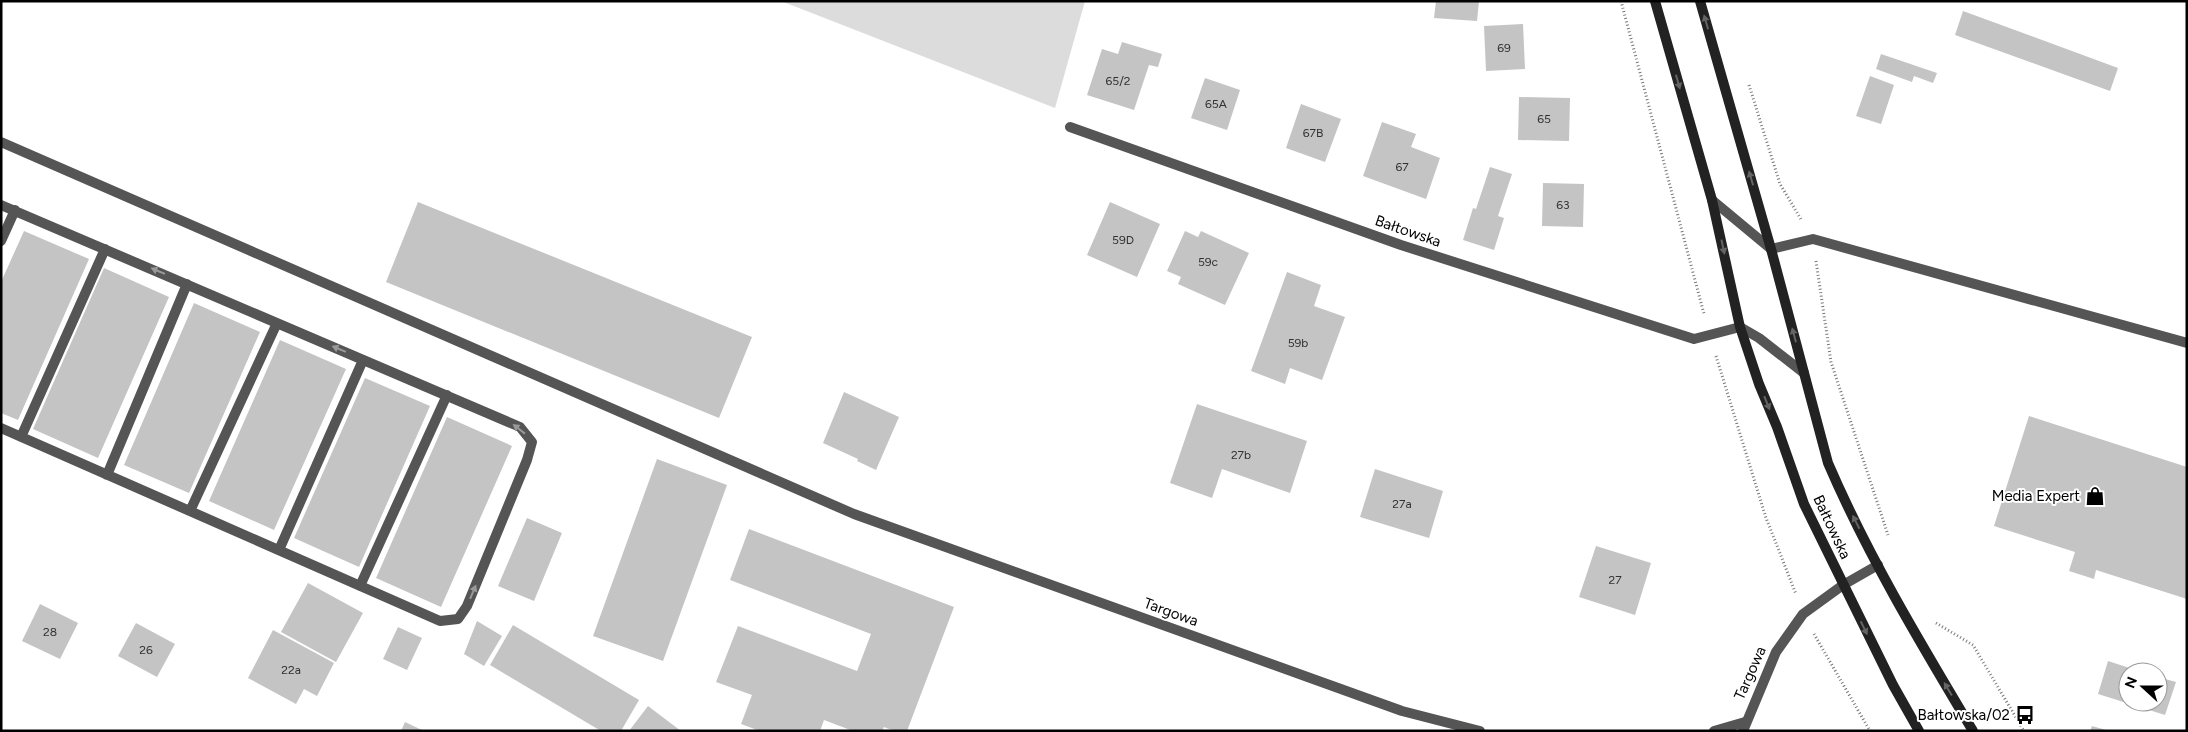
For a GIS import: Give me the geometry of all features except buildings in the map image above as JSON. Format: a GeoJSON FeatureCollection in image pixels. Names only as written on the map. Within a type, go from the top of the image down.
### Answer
{"type":"FeatureCollection","features":[{"type":"Feature","properties":{"kind":"main road","name":"Bałtowska"},"geometry":{"type":"LineString","coordinates":[[1655,1],[1712,200],[1740,327],[1759,384],[1804,504],[1893,685],[1919,731]]}},
{"type":"Feature","properties":{"kind":"main road","name":"Bałtowska"},"geometry":{"type":"LineString","coordinates":[[1700,1],[1772,248],[1828,463],[1839,490],[1903,612],[1973,731]]}},
{"type":"Feature","properties":{"kind":"street","name":"Bałtowska"},"geometry":{"type":"LineString","coordinates":[[1070,127],[1401,245],[1694,340],[1740,327]]}},
{"type":"Feature","properties":{"kind":"street","name":"Targowa"},"geometry":{"type":"LineString","coordinates":[[1,142],[854,514],[1402,711],[1480,731]]}},
{"type":"Feature","properties":{"kind":"street"},"geometry":{"type":"LineString","coordinates":[[1712,200],[1772,248],[1813,239],[2187,343]]}},
{"type":"Feature","properties":{"kind":"street"},"geometry":{"type":"LineString","coordinates":[[1,205],[520,427],[532,442],[527,460],[467,606],[458,619],[440,621],[1,428]]}},
{"type":"Feature","properties":{"kind":"street"},"geometry":{"type":"LineString","coordinates":[[1,241],[15,210]]}},
{"type":"Feature","properties":{"kind":"street"},"geometry":{"type":"LineString","coordinates":[[22,437],[105,249]]}},
{"type":"Feature","properties":{"kind":"street"},"geometry":{"type":"LineString","coordinates":[[108,475],[187,284]]}},
{"type":"Feature","properties":{"kind":"street"},"geometry":{"type":"LineString","coordinates":[[190,511],[277,323]]}},
{"type":"Feature","properties":{"kind":"street"},"geometry":{"type":"LineString","coordinates":[[1740,327],[1804,373]]}},
{"type":"Feature","properties":{"kind":"street"},"geometry":{"type":"LineString","coordinates":[[279,550],[363,360]]}},
{"type":"Feature","properties":{"kind":"street"},"geometry":{"type":"LineString","coordinates":[[360,586],[447,396]]}},
{"type":"Feature","properties":{"kind":"street","name":"Targowa"},"geometry":{"type":"LineString","coordinates":[[1714,731],[1744,726],[1776,652],[1803,614],[1843,585],[1878,565]]}},
{"type":"Feature","properties":{"kind":"path"},"geometry":{"type":"LineString","coordinates":[[1621,1],[1710,335],[1766,518],[1803,614],[1870,731]]}},
{"type":"Feature","properties":{"kind":"path"},"geometry":{"type":"LineString","coordinates":[[1748,84],[1780,184],[1813,239],[1831,362],[1890,540]]}},
{"type":"Feature","properties":{"kind":"path"},"geometry":{"type":"LineString","coordinates":[[1934,622],[1973,645],[2024,731]]}},
{"type":"Feature","properties":{"kind":"shaded area"},"geometry":{"type":"Polygon","coordinates":[[[781,1],[1085,1],[1055,108],[781,1]]]}},
{"type":"Feature","properties":{"kind":"place","name":"Media Expert"},"geometry":{"type":"Point","coordinates":[2095,496]}},
{"type":"Feature","properties":{"kind":"place","name":"Bałtowska/02"},"geometry":{"type":"Point","coordinates":[2025,715]}}]}
